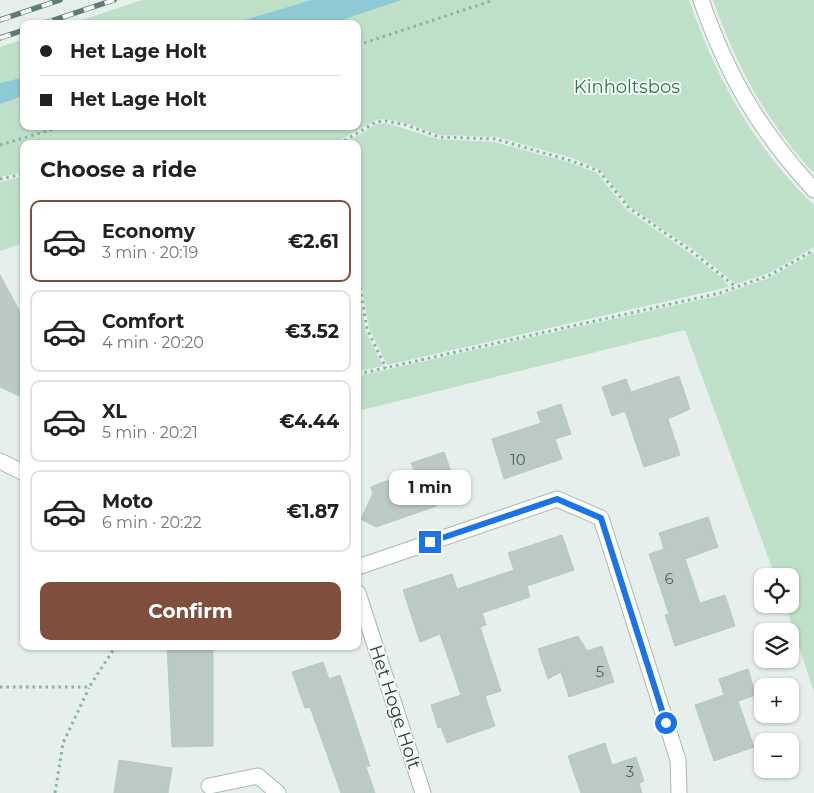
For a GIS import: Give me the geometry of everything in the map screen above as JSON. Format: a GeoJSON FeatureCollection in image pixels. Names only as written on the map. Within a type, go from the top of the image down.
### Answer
{"type":"FeatureCollection","features":[{"type":"Feature","properties":{"kind":"street"},"geometry":{"type":"LineString","coordinates":[[701,0],[723,57],[743,97],[774,144],[814,190]]}},
{"type":"Feature","properties":{"kind":"street"},"geometry":{"type":"LineString","coordinates":[[0,461],[20,471]]}},
{"type":"Feature","properties":{"kind":"street"},"geometry":{"type":"LineString","coordinates":[[361,566],[557,499],[601,518],[678,760],[679,793]]}},
{"type":"Feature","properties":{"kind":"street","name":"Het Hoge Holt"},"geometry":{"type":"LineString","coordinates":[[361,602],[423,793]]}},
{"type":"Feature","properties":{"kind":"street"},"geometry":{"type":"LineString","coordinates":[[209,786],[258,776],[278,793]]}},
{"type":"Feature","properties":{"kind":"path"},"geometry":{"type":"LineString","coordinates":[[361,44],[494,0]]}},
{"type":"Feature","properties":{"kind":"path"},"geometry":{"type":"LineString","coordinates":[[346,140],[371,125],[386,121],[406,125],[439,137],[495,139],[572,161],[598,171],[629,208],[690,250],[736,287]]}},
{"type":"Feature","properties":{"kind":"path"},"geometry":{"type":"LineString","coordinates":[[0,146],[51,130]]}},
{"type":"Feature","properties":{"kind":"path"},"geometry":{"type":"LineString","coordinates":[[0,179],[20,175]]}},
{"type":"Feature","properties":{"kind":"path"},"geometry":{"type":"LineString","coordinates":[[361,373],[736,287],[770,275],[814,250]]}},
{"type":"Feature","properties":{"kind":"path"},"geometry":{"type":"LineString","coordinates":[[361,294],[367,329],[386,368]]}},
{"type":"Feature","properties":{"kind":"path"},"geometry":{"type":"LineString","coordinates":[[55,793],[63,743],[89,687],[113,650]]}},
{"type":"Feature","properties":{"kind":"path"},"geometry":{"type":"LineString","coordinates":[[0,687],[89,687]]}},
{"type":"Feature","properties":{"kind":"green space"},"geometry":{"type":"Polygon","coordinates":[[[142,0],[311,0],[244,20],[82,20],[142,0]]]}},
{"type":"Feature","properties":{"kind":"green space","name":"Kinholtsbos"},"geometry":{"type":"Polygon","coordinates":[[[402,0],[689,0],[711,57],[739,110],[773,160],[814,205],[814,247],[769,273],[736,284],[691,248],[630,207],[600,170],[572,158],[496,137],[439,135],[406,123],[387,119],[376,120],[361,128],[361,20],[342,20],[402,0]]]}},
{"type":"Feature","properties":{"kind":"green space"},"geometry":{"type":"Polygon","coordinates":[[[713,0],[814,0],[814,173],[782,134],[754,92],[732,47],[713,0]]]}},
{"type":"Feature","properties":{"kind":"green space"},"geometry":{"type":"Polygon","coordinates":[[[20,40],[20,78],[0,83],[0,47],[20,40]]]}},
{"type":"Feature","properties":{"kind":"green space","name":"Kinholtsbos"},"geometry":{"type":"Polygon","coordinates":[[[20,97],[20,130],[358,130],[340,140],[20,140],[20,173],[0,177],[0,104],[20,97]]]}},
{"type":"Feature","properties":{"kind":"green space"},"geometry":{"type":"Polygon","coordinates":[[[386,123],[438,139],[495,142],[571,163],[597,173],[627,210],[688,252],[722,278],[729,287],[387,365],[369,328],[361,284],[361,140],[350,140],[377,124],[386,123]]]}},
{"type":"Feature","properties":{"kind":"green space"},"geometry":{"type":"Polygon","coordinates":[[[20,177],[20,244],[0,251],[0,182],[20,177]]]}},
{"type":"Feature","properties":{"kind":"green space"},"geometry":{"type":"Polygon","coordinates":[[[814,252],[814,692],[799,646],[799,623],[791,623],[788,613],[799,613],[799,568],[772,568],[685,330],[361,410],[361,375],[721,295],[771,277],[814,252]]]}},
{"type":"Feature","properties":{"kind":"green space"},"geometry":{"type":"Polygon","coordinates":[[[361,304],[365,330],[383,366],[361,370],[361,304]]]}},
{"type":"Feature","properties":{"kind":"water"},"geometry":{"type":"Polygon","coordinates":[[[311,0],[402,0],[342,20],[244,20],[311,0]]]}},
{"type":"Feature","properties":{"kind":"water"},"geometry":{"type":"Polygon","coordinates":[[[20,78],[20,97],[0,104],[0,83],[20,78]]]}},
{"type":"Feature","properties":{"kind":"building"},"geometry":{"type":"Polygon","coordinates":[[[0,275],[20,312],[20,396],[0,387],[0,275]]]}},
{"type":"Feature","properties":{"kind":"building"},"geometry":{"type":"Polygon","coordinates":[[[679,376],[690,409],[668,419],[680,455],[644,467],[625,411],[612,416],[602,387],[626,379],[631,392],[679,376]]]}},
{"type":"Feature","properties":{"kind":"building"},"geometry":{"type":"Polygon","coordinates":[[[561,404],[571,434],[555,439],[562,459],[504,479],[492,439],[541,423],[537,412],[561,404]]]}},
{"type":"Feature","properties":{"kind":"building"},"geometry":{"type":"Polygon","coordinates":[[[444,452],[457,488],[433,496],[437,506],[376,527],[361,519],[373,493],[371,487],[414,470],[411,463],[444,452]]]}},
{"type":"Feature","properties":{"kind":"building"},"geometry":{"type":"Polygon","coordinates":[[[708,517],[718,547],[685,559],[700,603],[725,595],[735,626],[675,646],[665,615],[669,614],[649,554],[664,549],[659,533],[708,517]]]}},
{"type":"Feature","properties":{"kind":"building"},"geometry":{"type":"Polygon","coordinates":[[[562,535],[574,570],[527,586],[530,597],[482,613],[486,625],[480,627],[501,691],[485,696],[495,726],[447,743],[441,727],[438,728],[431,705],[461,695],[440,634],[420,642],[403,590],[452,574],[457,589],[514,570],[508,553],[562,535]]]}},
{"type":"Feature","properties":{"kind":"building"},"geometry":{"type":"Polygon","coordinates":[[[578,636],[587,651],[602,646],[614,682],[569,697],[561,672],[548,679],[538,649],[578,636]]]}},
{"type":"Feature","properties":{"kind":"building"},"geometry":{"type":"Polygon","coordinates":[[[167,650],[213,650],[213,746],[172,747],[167,650]]]}},
{"type":"Feature","properties":{"kind":"building"},"geometry":{"type":"Polygon","coordinates":[[[323,662],[329,679],[340,675],[370,766],[366,767],[375,793],[341,793],[310,707],[305,708],[292,672],[323,662]]]}},
{"type":"Feature","properties":{"kind":"building"},"geometry":{"type":"Polygon","coordinates":[[[748,669],[754,688],[754,696],[738,701],[754,747],[714,761],[695,705],[724,695],[719,679],[748,669]]]}},
{"type":"Feature","properties":{"kind":"building"},"geometry":{"type":"Polygon","coordinates":[[[605,743],[612,765],[636,757],[644,781],[639,783],[642,793],[581,793],[568,756],[605,743]]]}},
{"type":"Feature","properties":{"kind":"building"},"geometry":{"type":"Polygon","coordinates":[[[119,760],[172,768],[168,793],[114,793],[119,760]]]}},
{"type":"Feature","properties":{"kind":"railway"},"geometry":{"type":"LineString","coordinates":[[0,20],[60,0]]}},
{"type":"Feature","properties":{"kind":"railway"},"geometry":{"type":"LineString","coordinates":[[54,20],[114,0]]}},
{"type":"Feature","properties":{"kind":"railway"},"geometry":{"type":"LineString","coordinates":[[0,38],[20,31]]}},
{"type":"Feature","properties":{"kind":"route"},"geometry":{"type":"LineString","coordinates":[[430,542],[557,499],[601,518],[666,723]]}}]}
